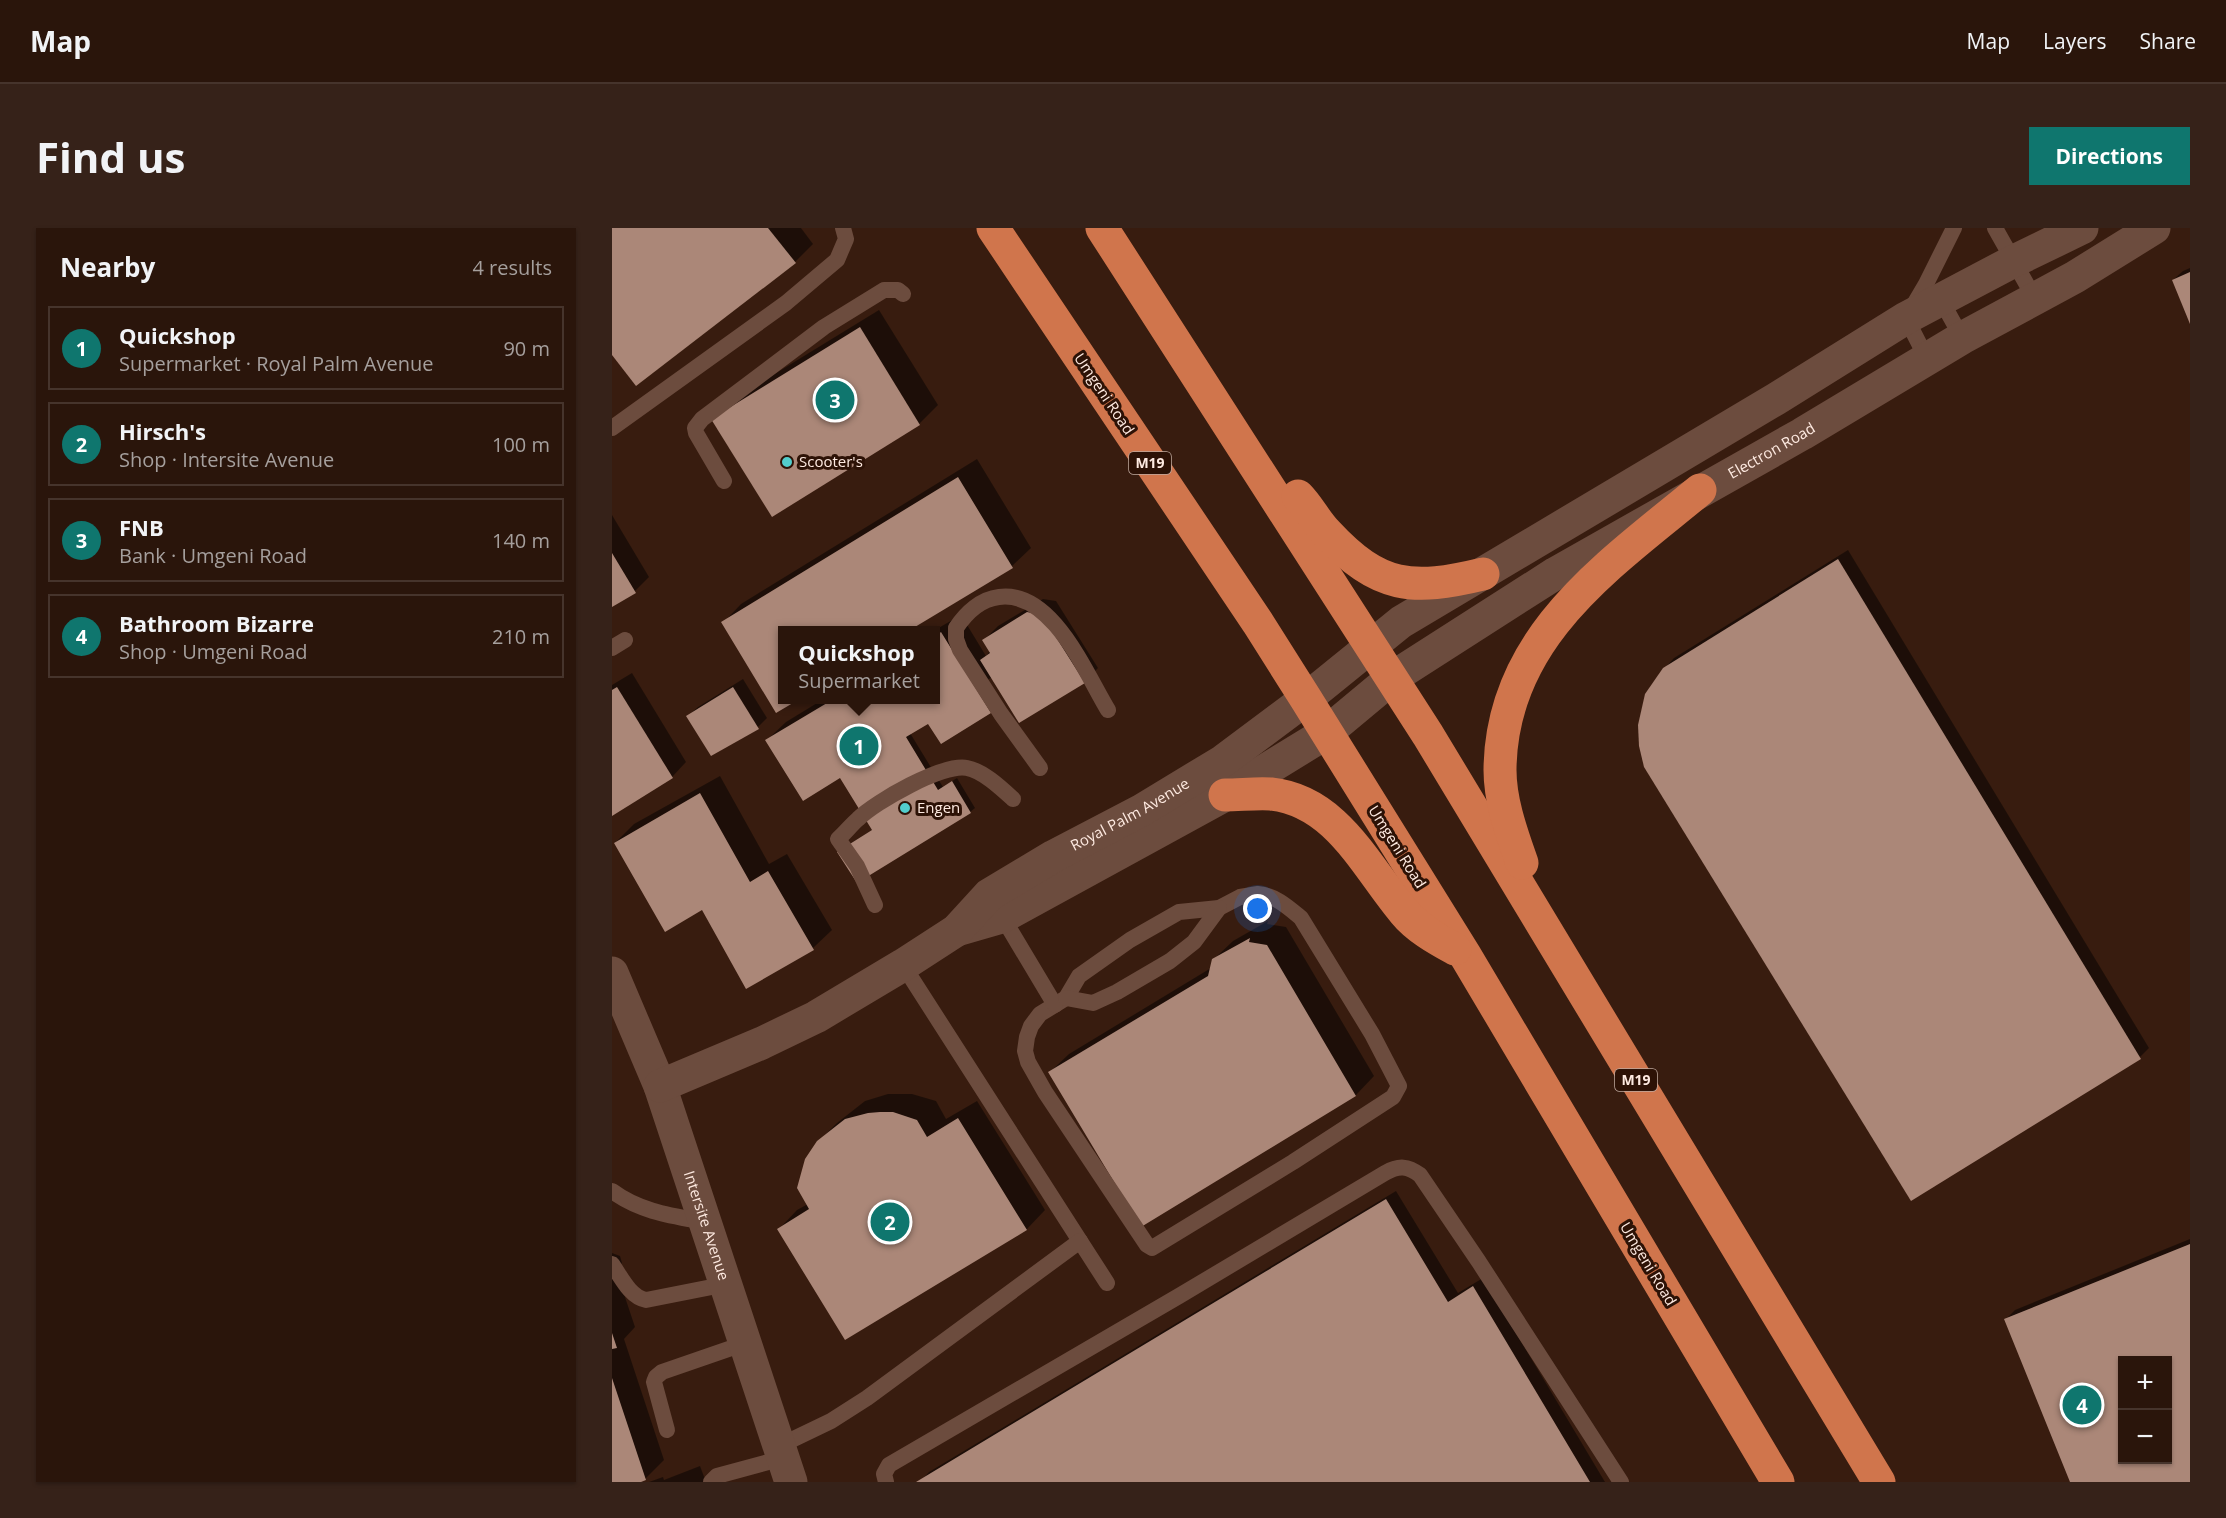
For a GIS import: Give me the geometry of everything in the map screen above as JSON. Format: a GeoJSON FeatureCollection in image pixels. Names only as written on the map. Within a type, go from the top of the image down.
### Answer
{"type":"FeatureCollection","features":[{"type":"Feature","properties":{"kind":"highway","name":"Umgeni Road"},"geometry":{"type":"LineString","coordinates":[[993,228],[1258,623],[1306,699],[1465,955],[1778,1482]]}},
{"type":"Feature","properties":{"kind":"highway","name":"M19"},"geometry":{"type":"LineString","coordinates":[[1102,228],[1392,678],[1879,1482]]}},
{"type":"Feature","properties":{"kind":"highway"},"geometry":{"type":"LineString","coordinates":[[1257,468],[1285,484],[1302,500],[1326,532],[1359,562],[1391,581],[1420,585],[1454,581],[1483,574]]}},
{"type":"Feature","properties":{"kind":"highway"},"geometry":{"type":"LineString","coordinates":[[1542,923],[1508,824],[1500,772],[1503,728],[1520,678],[1534,649],[1566,606],[1596,575],[1700,490]]}},
{"type":"Feature","properties":{"kind":"highway"},"geometry":{"type":"LineString","coordinates":[[1225,795],[1271,794],[1297,801],[1323,816],[1348,837],[1405,914],[1433,937],[1465,955]]}},
{"type":"Feature","properties":{"kind":"street"},"geometry":{"type":"LineString","coordinates":[[1371,645],[1401,622],[1776,399],[1906,318],[2082,228]]}},
{"type":"Feature","properties":{"kind":"street","name":"Electron Road"},"geometry":{"type":"LineString","coordinates":[[1326,733],[1392,678],[1546,579],[1802,434],[1962,338],[2075,277],[2154,228]]}},
{"type":"Feature","properties":{"kind":"street","name":"Royal Palm Avenue"},"geometry":{"type":"LineString","coordinates":[[995,906],[1054,856],[1142,810],[1223,761],[1306,699],[1371,645]]}},
{"type":"Feature","properties":{"kind":"street","name":"Royal Palm Avenue"},"geometry":{"type":"LineString","coordinates":[[660,1086],[771,1039],[816,1017],[995,906],[1225,795],[1326,733]]}},
{"type":"Feature","properties":{"kind":"street","name":"Intersite Avenue"},"geometry":{"type":"LineString","coordinates":[[612,973],[660,1086],[785,1462]]}},
{"type":"Feature","properties":{"kind":"lane"},"geometry":{"type":"LineString","coordinates":[[612,428],[786,303],[837,260],[846,239],[843,228]]}},
{"type":"Feature","properties":{"kind":"lane"},"geometry":{"type":"LineString","coordinates":[[1927,360],[1906,318],[1954,228]]}},
{"type":"Feature","properties":{"kind":"lane"},"geometry":{"type":"LineString","coordinates":[[1995,228],[2035,299]]}},
{"type":"Feature","properties":{"kind":"lane"},"geometry":{"type":"LineString","coordinates":[[724,481],[696,433],[695,428],[702,418],[824,327],[884,290],[898,290],[903,294]]}},
{"type":"Feature","properties":{"kind":"lane"},"geometry":{"type":"LineString","coordinates":[[1941,300],[1962,338]]}},
{"type":"Feature","properties":{"kind":"lane"},"geometry":{"type":"LineString","coordinates":[[1040,768],[1001,714],[960,650],[956,639],[956,628],[972,608],[992,597],[1008,596],[1020,597],[1037,605],[1064,636],[1108,710]]}},
{"type":"Feature","properties":{"kind":"lane"},"geometry":{"type":"LineString","coordinates":[[875,905],[856,866],[838,839],[857,819],[932,773],[966,768],[994,782],[1013,799]]}},
{"type":"Feature","properties":{"kind":"lane"},"geometry":{"type":"LineString","coordinates":[[1266,894],[1285,904],[1301,918],[1400,1083],[1393,1097],[1293,1162],[1152,1248],[1147,1245],[1045,1092],[1028,1062],[1025,1051],[1027,1037],[1031,1026],[1040,1014],[1060,1002],[1079,976],[1130,940],[1179,912],[1219,908],[1240,897],[1266,894]]}},
{"type":"Feature","properties":{"kind":"lane"},"geometry":{"type":"LineString","coordinates":[[995,906],[1060,1002]]}},
{"type":"Feature","properties":{"kind":"lane"},"geometry":{"type":"LineString","coordinates":[[1060,1002],[1093,1003],[1117,992],[1170,961],[1194,942],[1219,908]]}},
{"type":"Feature","properties":{"kind":"lane"},"geometry":{"type":"LineString","coordinates":[[903,965],[1107,1282]]}},
{"type":"Feature","properties":{"kind":"lane"},"geometry":{"type":"LineString","coordinates":[[886,1482],[884,1474],[889,1466],[1385,1173],[1401,1167],[1411,1168],[1420,1175],[1621,1482]]}},
{"type":"Feature","properties":{"kind":"lane"},"geometry":{"type":"LineString","coordinates":[[612,1191],[643,1208],[706,1222]]}},
{"type":"Feature","properties":{"kind":"lane"},"geometry":{"type":"LineString","coordinates":[[711,1482],[717,1476],[785,1462],[831,1421],[867,1398],[1080,1241]]}},
{"type":"Feature","properties":{"kind":"lane"},"geometry":{"type":"LineString","coordinates":[[612,1264],[633,1294],[640,1299],[646,1300],[727,1284]]}},
{"type":"Feature","properties":{"kind":"lane"},"geometry":{"type":"LineString","coordinates":[[667,1430],[654,1382],[656,1377],[662,1372],[746,1343]]}},
{"type":"Feature","properties":{"kind":"building"},"geometry":{"type":"Polygon","coordinates":[[[612,228],[768,228],[796,263],[636,386],[612,355],[612,228]]]}},
{"type":"Feature","properties":{"kind":"building"},"geometry":{"type":"Polygon","coordinates":[[[2190,272],[2190,324],[2172,280],[2190,272]]]}},
{"type":"Feature","properties":{"kind":"building"},"geometry":{"type":"Polygon","coordinates":[[[860,327],[920,425],[772,517],[711,419],[860,327]]]}},
{"type":"Feature","properties":{"kind":"building"},"geometry":{"type":"Polygon","coordinates":[[[958,477],[1013,568],[917,626],[778,626],[778,704],[791,704],[776,713],[721,622],[958,477]]]}},
{"type":"Feature","properties":{"kind":"building"},"geometry":{"type":"Polygon","coordinates":[[[612,553],[636,593],[612,607],[612,553]]]}},
{"type":"Feature","properties":{"kind":"building"},"geometry":{"type":"Polygon","coordinates":[[[1838,559],[2141,1059],[1911,1201],[1644,767],[1639,746],[1638,725],[1645,694],[1663,668],[1838,559]]]}},
{"type":"Feature","properties":{"kind":"building"},"geometry":{"type":"Polygon","coordinates":[[[1027,612],[1042,615],[1085,683],[1019,723],[980,660],[990,653],[982,640],[1027,612]]]}},
{"type":"Feature","properties":{"kind":"building"},"geometry":{"type":"Polygon","coordinates":[[[940,633],[991,713],[941,744],[928,724],[906,737],[938,790],[952,781],[971,813],[857,883],[837,852],[872,830],[840,778],[803,801],[765,740],[825,704],[940,704],[940,633]]]}},
{"type":"Feature","properties":{"kind":"building"},"geometry":{"type":"Polygon","coordinates":[[[617,687],[673,778],[612,816],[612,690],[617,687]]]}},
{"type":"Feature","properties":{"kind":"building"},"geometry":{"type":"Polygon","coordinates":[[[733,687],[759,729],[711,756],[686,716],[733,687]]]}},
{"type":"Feature","properties":{"kind":"building"},"geometry":{"type":"Polygon","coordinates":[[[700,793],[750,882],[768,871],[814,950],[746,989],[702,910],[665,932],[614,843],[700,793]]]}},
{"type":"Feature","properties":{"kind":"building"},"geometry":{"type":"Polygon","coordinates":[[[1250,938],[1249,942],[1267,945],[1356,1096],[1141,1227],[1048,1072],[1208,976],[1212,959],[1250,938]]]}},
{"type":"Feature","properties":{"kind":"building"},"geometry":{"type":"Polygon","coordinates":[[[880,1112],[893,1112],[917,1120],[927,1137],[958,1118],[1027,1230],[845,1340],[777,1229],[809,1209],[797,1188],[805,1159],[817,1141],[845,1119],[880,1112]]]}},
{"type":"Feature","properties":{"kind":"building"},"geometry":{"type":"Polygon","coordinates":[[[1386,1199],[1448,1302],[1473,1286],[1590,1482],[916,1482],[1386,1199]]]}},
{"type":"Feature","properties":{"kind":"building"},"geometry":{"type":"Polygon","coordinates":[[[2190,1244],[2190,1482],[2070,1482],[2004,1319],[2190,1244]]]}},
{"type":"Feature","properties":{"kind":"building"},"geometry":{"type":"Polygon","coordinates":[[[612,1333],[617,1348],[612,1349],[612,1333]]]}},
{"type":"Feature","properties":{"kind":"building"},"geometry":{"type":"Polygon","coordinates":[[[612,1378],[646,1480],[641,1482],[612,1482],[612,1378]]]}},
{"type":"Feature","properties":{"kind":"place","name":"FNB"},"geometry":{"type":"Point","coordinates":[835,400]}},
{"type":"Feature","properties":{"kind":"place","name":"Scooter's"},"geometry":{"type":"Point","coordinates":[787,462]}},
{"type":"Feature","properties":{"kind":"place","name":"Quickshop"},"geometry":{"type":"Point","coordinates":[859,746]}},
{"type":"Feature","properties":{"kind":"place","name":"Engen"},"geometry":{"type":"Point","coordinates":[905,808]}},
{"type":"Feature","properties":{"kind":"place","name":"Hirsch's"},"geometry":{"type":"Point","coordinates":[890,1222]}},
{"type":"Feature","properties":{"kind":"place","name":"Bathroom Bizarre"},"geometry":{"type":"Point","coordinates":[2082,1405]}}]}
